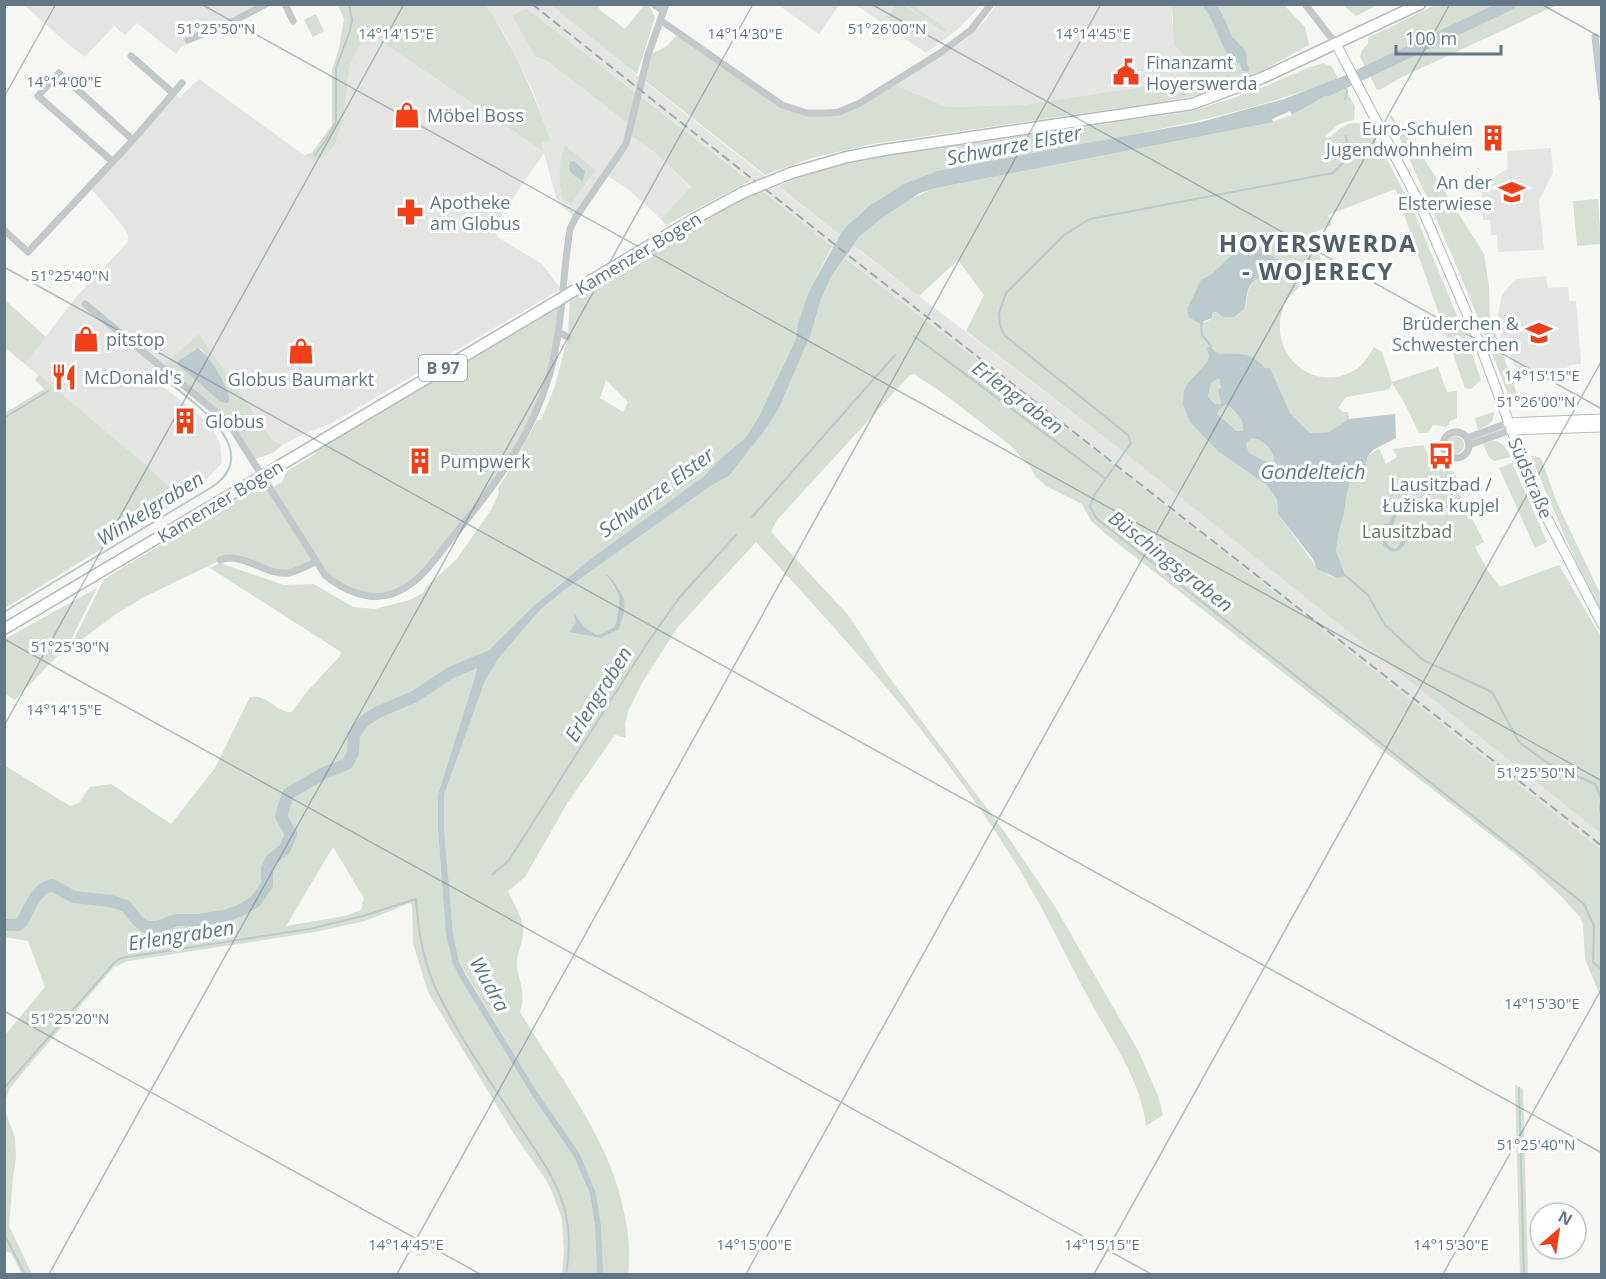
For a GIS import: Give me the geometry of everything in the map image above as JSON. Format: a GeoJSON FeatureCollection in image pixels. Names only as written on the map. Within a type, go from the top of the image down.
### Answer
{"type":"FeatureCollection","features":[{"type":"Feature","properties":{"kind":"main road","name":"B 97"},"geometry":{"type":"LineString","coordinates":[[1336,44],[1420,4]]}},
{"type":"Feature","properties":{"kind":"main road","name":"Südstraße"},"geometry":{"type":"LineString","coordinates":[[1336,44],[1420,204],[1477,337],[1546,518],[1602,624]]}},
{"type":"Feature","properties":{"kind":"main road","name":"Kamenzer Bogen"},"geometry":{"type":"LineString","coordinates":[[4,630],[694,219],[742,193],[791,173],[839,159],[884,150],[1192,104],[1240,87],[1336,44]]}},
{"type":"Feature","properties":{"kind":"main road"},"geometry":{"type":"LineString","coordinates":[[1510,427],[1602,419]]}},
{"type":"Feature","properties":{"kind":"main road"},"geometry":{"type":"LineString","coordinates":[[1510,427],[1602,427]]}},
{"type":"Feature","properties":{"kind":"street"},"geometry":{"type":"LineString","coordinates":[[188,40],[225,26],[266,4]]}},
{"type":"Feature","properties":{"kind":"street"},"geometry":{"type":"LineString","coordinates":[[285,4],[293,21]]}},
{"type":"Feature","properties":{"kind":"street"},"geometry":{"type":"LineString","coordinates":[[85,304],[228,422],[325,575],[338,586],[357,594],[390,595],[404,589],[420,578],[493,488],[513,458],[541,399],[559,332],[570,229],[626,144],[648,55],[664,8],[654,4]]}},
{"type":"Feature","properties":{"kind":"street"},"geometry":{"type":"LineString","coordinates":[[660,20],[782,105],[807,113],[828,113],[839,112],[860,103],[940,53],[971,30],[991,4]]}},
{"type":"Feature","properties":{"kind":"street"},"geometry":{"type":"LineString","coordinates":[[1305,4],[1336,44]]}},
{"type":"Feature","properties":{"kind":"street"},"geometry":{"type":"LineString","coordinates":[[1595,37],[1602,98]]}},
{"type":"Feature","properties":{"kind":"street"},"geometry":{"type":"LineString","coordinates":[[131,56],[173,93]]}},
{"type":"Feature","properties":{"kind":"street"},"geometry":{"type":"LineString","coordinates":[[113,162],[38,96],[58,73],[133,140]]}},
{"type":"Feature","properties":{"kind":"street"},"geometry":{"type":"LineString","coordinates":[[4,230],[28,252],[113,162],[182,83]]}},
{"type":"Feature","properties":{"kind":"street"},"geometry":{"type":"LineString","coordinates":[[559,332],[568,337]]}},
{"type":"Feature","properties":{"kind":"street"},"geometry":{"type":"LineString","coordinates":[[1468,441],[1510,427]]}},
{"type":"Feature","properties":{"kind":"street"},"geometry":{"type":"LineString","coordinates":[[220,560],[228,556],[272,571],[287,573],[315,562]]}},
{"type":"Feature","properties":{"kind":"shaded area"},"geometry":{"type":"Polygon","coordinates":[[[839,4],[819,34],[781,7],[783,5],[839,4]]]}},
{"type":"Feature","properties":{"kind":"shaded area"},"geometry":{"type":"Polygon","coordinates":[[[997,4],[1170,5],[1172,6],[1172,23],[1184,54],[1186,71],[1194,79],[1022,105],[947,107],[895,85],[966,39],[984,22],[997,4]]]}},
{"type":"Feature","properties":{"kind":"shaded area"},"geometry":{"type":"Polygon","coordinates":[[[24,5],[266,5],[181,47],[176,54],[137,23],[125,35],[114,26],[85,57],[24,5]]]}},
{"type":"Feature","properties":{"kind":"shaded area"},"geometry":{"type":"Polygon","coordinates":[[[486,5],[551,5],[865,255],[1129,456],[1601,834],[1601,850],[1111,463],[829,245],[760,188],[526,8],[512,16],[535,57],[546,60],[631,126],[629,134],[659,156],[691,188],[661,219],[629,190],[606,175],[573,216],[559,204],[544,153],[492,229],[499,238],[542,264],[561,289],[332,423],[282,445],[272,440],[198,335],[161,367],[163,369],[154,379],[210,424],[220,443],[222,463],[183,499],[25,364],[76,297],[128,242],[128,235],[122,225],[90,187],[173,94],[180,97],[199,79],[315,161],[327,155],[335,145],[343,120],[350,65],[367,32],[544,152],[541,140],[551,142],[533,91],[504,33],[486,5]],[[565,145],[572,203],[596,170],[565,145]]]}},
{"type":"Feature","properties":{"kind":"shaded area"},"geometry":{"type":"Polygon","coordinates":[[[856,5],[981,5],[958,29],[926,53],[856,5]]]}},
{"type":"Feature","properties":{"kind":"shaded area","name":"An der Elsterwiese"},"geometry":{"type":"Polygon","coordinates":[[[1551,148],[1553,172],[1539,201],[1544,250],[1498,252],[1497,235],[1491,235],[1490,220],[1483,220],[1481,183],[1508,169],[1507,151],[1551,148]]]}},
{"type":"Feature","properties":{"kind":"shaded area","name":"Brüderchen & Schwesterchen"},"geometry":{"type":"Polygon","coordinates":[[[1546,276],[1548,288],[1568,287],[1569,301],[1576,301],[1581,364],[1570,365],[1558,375],[1533,377],[1519,371],[1513,362],[1502,339],[1498,315],[1502,295],[1517,279],[1546,276]]]}},
{"type":"Feature","properties":{"kind":"green space"},"geometry":{"type":"Polygon","coordinates":[[[1437,4],[1557,5],[1377,90],[1360,57],[1362,50],[1368,44],[1368,38],[1437,4]]]}},
{"type":"Feature","properties":{"kind":"green space"},"geometry":{"type":"Polygon","coordinates":[[[338,5],[486,5],[523,71],[551,142],[541,141],[544,152],[367,32],[350,65],[343,120],[335,145],[327,155],[315,161],[304,155],[312,153],[332,125],[332,70],[339,49],[344,19],[338,5]]]}},
{"type":"Feature","properties":{"kind":"green space"},"geometry":{"type":"Polygon","coordinates":[[[551,5],[597,5],[601,11],[625,29],[644,5],[649,5],[655,17],[637,74],[551,5]]]}},
{"type":"Feature","properties":{"kind":"green space"},"geometry":{"type":"Polygon","coordinates":[[[896,5],[903,5],[929,22],[927,24],[923,21],[913,36],[887,17],[896,5]]]}},
{"type":"Feature","properties":{"kind":"green space"},"geometry":{"type":"Polygon","coordinates":[[[906,5],[913,5],[946,29],[944,32],[906,5]]]}},
{"type":"Feature","properties":{"kind":"green space"},"geometry":{"type":"Polygon","coordinates":[[[1170,5],[1209,5],[1218,17],[1221,30],[1219,17],[1210,5],[1284,5],[1305,27],[1309,45],[1260,72],[1204,94],[872,144],[812,158],[765,175],[644,80],[650,53],[668,45],[680,30],[764,91],[792,107],[828,113],[895,85],[947,107],[1022,105],[1194,79],[1186,71],[1184,54],[1174,45],[1170,5]],[[1234,38],[1229,41],[1236,45],[1230,53],[1238,57],[1242,71],[1241,47],[1234,38]]]}},
{"type":"Feature","properties":{"kind":"green space"},"geometry":{"type":"Polygon","coordinates":[[[1343,5],[1377,5],[1356,16],[1343,5]]]}},
{"type":"Feature","properties":{"kind":"green space"},"geometry":{"type":"Polygon","coordinates":[[[526,8],[750,181],[666,225],[661,219],[691,187],[659,156],[629,134],[631,126],[546,60],[535,57],[512,16],[526,8]]]}},
{"type":"Feature","properties":{"kind":"green space"},"geometry":{"type":"Polygon","coordinates":[[[316,14],[324,31],[313,37],[304,20],[316,14]]]}},
{"type":"Feature","properties":{"kind":"green space"},"geometry":{"type":"Polygon","coordinates":[[[1324,63],[1332,67],[1338,78],[1249,108],[1157,130],[937,171],[884,196],[861,213],[840,235],[778,186],[817,171],[887,156],[1192,111],[1252,92],[1324,63]]]}},
{"type":"Feature","properties":{"kind":"green space","name":"Lausitzbad"},"geometry":{"type":"Polygon","coordinates":[[[1343,86],[1355,106],[1354,120],[1339,124],[1325,136],[1328,139],[1352,123],[1370,128],[1413,209],[1481,380],[1471,389],[1465,388],[1395,189],[1328,215],[1332,225],[1308,235],[1331,277],[1307,283],[1289,297],[1282,312],[1280,327],[1282,341],[1287,354],[1296,364],[1320,377],[1334,377],[1353,371],[1364,362],[1374,347],[1382,352],[1392,382],[1438,367],[1447,392],[1457,391],[1457,418],[1450,421],[1447,427],[1433,425],[1428,433],[1419,433],[1392,383],[1386,390],[1346,397],[1338,408],[1343,412],[1348,412],[1349,419],[1329,432],[1310,433],[1290,413],[1270,369],[1240,354],[1209,356],[1207,362],[1188,383],[1255,474],[1267,485],[1277,500],[1278,514],[1315,565],[1328,575],[1337,578],[1346,575],[1336,551],[1339,530],[1350,482],[1366,464],[1368,456],[1379,448],[1386,464],[1397,457],[1393,449],[1423,445],[1436,470],[1451,467],[1462,488],[1458,491],[1484,542],[1475,547],[1500,587],[1559,565],[1601,637],[1601,834],[1125,453],[966,331],[984,295],[958,260],[919,296],[853,245],[860,236],[891,211],[914,197],[936,188],[1269,123],[1292,115],[1343,86]],[[1261,245],[1229,256],[1212,275],[1201,281],[1187,309],[1200,324],[1210,320],[1212,313],[1220,313],[1246,303],[1254,281],[1266,280],[1271,276],[1275,258],[1261,245]]]}},
{"type":"Feature","properties":{"kind":"green space"},"geometry":{"type":"Polygon","coordinates":[[[1391,115],[1418,149],[1484,254],[1489,286],[1490,318],[1517,394],[1509,397],[1467,291],[1391,115]]]}},
{"type":"Feature","properties":{"kind":"green space"},"geometry":{"type":"Polygon","coordinates":[[[565,145],[596,170],[572,203],[563,200],[560,186],[559,172],[565,145]]]}},
{"type":"Feature","properties":{"kind":"green space"},"geometry":{"type":"Polygon","coordinates":[[[758,187],[832,247],[809,291],[798,323],[796,339],[758,418],[746,437],[703,477],[558,585],[487,652],[472,660],[478,664],[475,677],[438,794],[438,830],[444,906],[460,978],[531,1094],[574,1157],[590,1194],[595,1226],[597,1274],[562,1274],[564,1251],[562,1219],[552,1192],[428,992],[413,943],[412,905],[410,903],[365,921],[315,932],[128,961],[114,967],[23,1072],[9,1090],[6,1099],[6,1113],[15,1138],[16,1158],[9,1226],[32,1274],[22,1274],[11,1253],[5,1251],[5,1035],[45,987],[28,941],[5,937],[4,765],[70,806],[79,803],[90,787],[111,784],[171,824],[215,768],[250,697],[261,698],[281,710],[292,712],[341,652],[210,568],[220,563],[284,585],[314,584],[353,607],[375,609],[410,600],[423,593],[427,586],[456,560],[491,510],[499,493],[498,488],[537,420],[541,420],[554,389],[568,337],[570,294],[758,187]],[[606,380],[600,398],[623,412],[628,402],[606,380]],[[333,847],[286,926],[345,916],[361,910],[364,898],[333,847]]]}},
{"type":"Feature","properties":{"kind":"green space"},"geometry":{"type":"Polygon","coordinates":[[[1598,199],[1601,244],[1577,246],[1573,201],[1598,199]]]}},
{"type":"Feature","properties":{"kind":"green space"},"geometry":{"type":"Polygon","coordinates":[[[845,258],[1111,463],[1601,850],[1601,998],[1585,959],[1583,924],[1580,917],[1518,856],[1107,535],[1091,521],[1082,504],[1046,486],[1010,445],[914,374],[909,376],[777,520],[771,532],[849,616],[886,673],[1006,834],[1054,905],[1139,1052],[1158,1096],[1163,1115],[1146,1126],[1138,1092],[1124,1060],[1028,883],[960,780],[861,658],[756,542],[677,628],[642,683],[628,711],[625,724],[626,738],[615,735],[568,802],[525,877],[508,891],[523,925],[517,958],[522,994],[520,1012],[585,1115],[612,1170],[621,1198],[627,1229],[628,1274],[603,1274],[601,1225],[596,1193],[580,1154],[536,1090],[459,962],[450,905],[444,830],[444,795],[485,681],[498,659],[540,610],[563,591],[712,485],[729,476],[768,426],[780,406],[811,334],[821,299],[831,277],[845,258]],[[606,576],[619,599],[615,626],[597,635],[576,622],[570,631],[601,638],[618,630],[620,589],[606,576]]]}},
{"type":"Feature","properties":{"kind":"green space"},"geometry":{"type":"Polygon","coordinates":[[[5,300],[46,337],[25,364],[5,348],[5,300]]]}},
{"type":"Feature","properties":{"kind":"green space"},"geometry":{"type":"Polygon","coordinates":[[[562,303],[550,372],[513,458],[420,577],[403,588],[375,596],[338,585],[315,561],[282,574],[229,556],[144,597],[116,614],[69,649],[104,579],[248,492],[263,492],[282,482],[287,471],[314,455],[319,448],[562,303]]]}},
{"type":"Feature","properties":{"kind":"green space"},"geometry":{"type":"Polygon","coordinates":[[[199,334],[272,440],[282,445],[273,453],[255,459],[239,434],[161,367],[199,334]],[[197,349],[177,362],[227,403],[230,399],[224,383],[201,349],[197,349]]]}},
{"type":"Feature","properties":{"kind":"green space"},"geometry":{"type":"Polygon","coordinates":[[[39,375],[183,499],[5,608],[5,413],[44,389],[35,380],[39,375]]]}},
{"type":"Feature","properties":{"kind":"green space"},"geometry":{"type":"Polygon","coordinates":[[[1219,378],[1221,387],[1218,390],[1221,404],[1215,404],[1208,398],[1211,383],[1219,378]]]}},
{"type":"Feature","properties":{"kind":"green space"},"geometry":{"type":"Polygon","coordinates":[[[1227,404],[1241,419],[1243,431],[1237,431],[1217,414],[1227,404]]]}},
{"type":"Feature","properties":{"kind":"green space"},"geometry":{"type":"Polygon","coordinates":[[[1494,412],[1491,421],[1478,430],[1475,418],[1494,412]]]}},
{"type":"Feature","properties":{"kind":"green space"},"geometry":{"type":"Polygon","coordinates":[[[1455,436],[1461,439],[1464,445],[1461,451],[1455,454],[1449,451],[1446,445],[1449,439],[1455,436]]]}},
{"type":"Feature","properties":{"kind":"green space"},"geometry":{"type":"Polygon","coordinates":[[[1252,438],[1269,448],[1275,466],[1249,453],[1246,444],[1252,438]]]}},
{"type":"Feature","properties":{"kind":"green space"},"geometry":{"type":"Polygon","coordinates":[[[1492,441],[1502,444],[1511,457],[1494,461],[1489,457],[1483,444],[1492,441]]]}},
{"type":"Feature","properties":{"kind":"green space"},"geometry":{"type":"Polygon","coordinates":[[[1531,456],[1541,458],[1557,503],[1601,595],[1601,611],[1575,560],[1531,456]]]}},
{"type":"Feature","properties":{"kind":"green space"},"geometry":{"type":"Polygon","coordinates":[[[1512,463],[1547,542],[1535,548],[1499,468],[1512,463]]]}},
{"type":"Feature","properties":{"kind":"green space"},"geometry":{"type":"Polygon","coordinates":[[[97,588],[69,644],[15,700],[5,694],[5,639],[97,588]]]}},
{"type":"Feature","properties":{"kind":"green space"},"geometry":{"type":"Polygon","coordinates":[[[1515,1085],[1523,1089],[1528,1274],[1520,1274],[1515,1085]]]}},
{"type":"Feature","properties":{"kind":"water"},"geometry":{"type":"Polygon","coordinates":[[[1234,38],[1241,46],[1248,72],[1242,71],[1238,57],[1230,53],[1229,48],[1232,47],[1229,41],[1234,38]]]}},
{"type":"Feature","properties":{"kind":"water"},"geometry":{"type":"Polygon","coordinates":[[[1338,78],[1343,86],[1292,115],[1290,111],[1272,119],[1273,122],[936,188],[920,193],[883,217],[859,237],[831,277],[821,299],[811,334],[780,406],[768,426],[729,476],[712,485],[563,591],[540,610],[498,659],[485,681],[444,795],[444,830],[453,933],[459,962],[466,975],[536,1090],[580,1154],[596,1193],[601,1225],[603,1274],[597,1274],[595,1226],[590,1194],[574,1157],[531,1094],[460,978],[453,964],[446,934],[438,830],[438,794],[475,677],[478,664],[473,665],[472,660],[487,652],[535,605],[588,561],[703,477],[746,437],[758,418],[796,339],[798,323],[809,291],[840,235],[869,206],[904,184],[937,171],[1201,122],[1284,99],[1338,78]]]}},
{"type":"Feature","properties":{"kind":"water"},"geometry":{"type":"Polygon","coordinates":[[[574,161],[585,171],[583,181],[570,172],[570,162],[574,161]]]}},
{"type":"Feature","properties":{"kind":"water"},"geometry":{"type":"Polygon","coordinates":[[[1257,244],[1275,258],[1275,268],[1266,280],[1257,279],[1250,285],[1244,309],[1234,317],[1223,317],[1212,313],[1212,318],[1204,321],[1202,325],[1189,317],[1187,309],[1201,280],[1212,274],[1236,250],[1246,245],[1257,244]]]}},
{"type":"Feature","properties":{"kind":"water","name":"Gondelteich"},"geometry":{"type":"Polygon","coordinates":[[[1211,346],[1219,354],[1249,356],[1265,368],[1270,368],[1290,413],[1310,433],[1329,432],[1349,419],[1395,414],[1396,438],[1373,450],[1368,456],[1364,470],[1350,482],[1336,551],[1346,576],[1337,578],[1317,569],[1313,559],[1278,514],[1277,500],[1267,485],[1218,451],[1190,422],[1183,404],[1184,390],[1207,362],[1209,356],[1207,348],[1211,346]],[[1219,378],[1211,383],[1208,397],[1215,404],[1221,404],[1218,390],[1221,387],[1219,378]],[[1227,404],[1217,414],[1237,431],[1243,431],[1241,419],[1227,404]],[[1252,438],[1246,444],[1249,453],[1275,466],[1271,451],[1266,444],[1252,438]]]}},
{"type":"Feature","properties":{"kind":"water"},"geometry":{"type":"Polygon","coordinates":[[[198,348],[209,359],[222,379],[230,399],[228,403],[221,402],[177,364],[198,348]]]}},
{"type":"Feature","properties":{"kind":"water"},"geometry":{"type":"Polygon","coordinates":[[[1400,507],[1387,539],[1388,545],[1394,549],[1397,548],[1413,529],[1418,530],[1400,550],[1391,552],[1383,545],[1383,538],[1379,536],[1384,523],[1388,524],[1400,507]]]}},
{"type":"Feature","properties":{"kind":"water"},"geometry":{"type":"Polygon","coordinates":[[[607,574],[624,600],[624,613],[618,630],[601,638],[569,632],[576,622],[573,612],[584,627],[597,635],[615,626],[619,599],[607,574]]]}},
{"type":"Feature","properties":{"kind":"waterway"},"geometry":{"type":"LineString","coordinates":[[315,155],[336,122],[336,68],[350,31],[352,20],[349,4]]}},
{"type":"Feature","properties":{"kind":"waterway"},"geometry":{"type":"LineString","coordinates":[[1209,4],[1232,50],[1239,52],[1241,58]]}},
{"type":"Feature","properties":{"kind":"waterway","name":"Schwarze Elster"},"geometry":{"type":"LineString","coordinates":[[1328,90],[1510,4]]}},
{"type":"Feature","properties":{"kind":"waterway","name":"Büschingsgraben"},"geometry":{"type":"LineString","coordinates":[[1345,83],[1347,92],[1345,99]]}},
{"type":"Feature","properties":{"kind":"waterway","name":"Büschingsgraben"},"geometry":{"type":"LineString","coordinates":[[1346,136],[1348,158],[1333,173],[1090,219],[1064,235],[1006,293],[999,313],[1000,325],[1004,335],[1128,435],[1131,443],[1095,494],[1090,506],[1096,518],[1584,904],[1594,926],[1593,962],[1602,970]]}},
{"type":"Feature","properties":{"kind":"waterway"},"geometry":{"type":"LineString","coordinates":[[1241,236],[1243,246]]}},
{"type":"Feature","properties":{"kind":"waterway"},"geometry":{"type":"LineString","coordinates":[[1201,324],[1202,335],[1211,346]]}},
{"type":"Feature","properties":{"kind":"waterway","name":"Erlengraben"},"geometry":{"type":"LineString","coordinates":[[914,336],[1106,479]]}},
{"type":"Feature","properties":{"kind":"waterway","name":"Erlengraben"},"geometry":{"type":"LineString","coordinates":[[752,517],[895,355]]}},
{"type":"Feature","properties":{"kind":"waterway","name":"Winkelgraben"},"geometry":{"type":"LineString","coordinates":[[4,612],[212,487],[227,472],[231,457],[227,441],[217,425],[187,396],[158,374]]}},
{"type":"Feature","properties":{"kind":"waterway"},"geometry":{"type":"LineString","coordinates":[[4,418],[48,391]]}},
{"type":"Feature","properties":{"kind":"waterway","name":"Erlengraben"},"geometry":{"type":"LineString","coordinates":[[493,874],[509,860],[648,642],[679,598],[736,535]]}},
{"type":"Feature","properties":{"kind":"waterway"},"geometry":{"type":"LineString","coordinates":[[1346,576],[1368,595],[1385,625],[1423,660],[1492,692],[1519,742],[1549,764],[1595,784],[1602,800]]}},
{"type":"Feature","properties":{"kind":"waterway","name":"Schwarze Elster"},"geometry":{"type":"LineString","coordinates":[[4,925],[18,925],[22,922],[41,890],[52,885],[74,897],[111,901],[126,906],[146,927],[157,927],[177,920],[224,916],[239,911],[255,902],[267,885],[267,869],[271,860],[285,849],[291,834],[281,816],[288,794],[324,773],[347,764],[353,753],[354,735],[364,721],[378,712],[414,697],[450,673],[488,657]]}},
{"type":"Feature","properties":{"kind":"waterway"},"geometry":{"type":"LineString","coordinates":[[1600,810],[1601,801]]}},
{"type":"Feature","properties":{"kind":"waterway","name":"Erlengraben"},"geometry":{"type":"LineString","coordinates":[[4,1088],[121,958],[309,929],[363,916],[416,899],[422,946],[437,991],[465,1042],[557,1188],[567,1219],[569,1235],[566,1274]]}},
{"type":"Feature","properties":{"kind":"waterway","name":"Büschingsgraben"},"geometry":{"type":"LineString","coordinates":[[1519,1088],[1524,1274]]}},
{"type":"Feature","properties":{"kind":"waterway","name":"Erlengraben"},"geometry":{"type":"LineString","coordinates":[[4,1234],[25,1274]]}},
{"type":"Feature","properties":{"kind":"railway"},"geometry":{"type":"LineString","coordinates":[[532,4],[853,259],[1602,846]]}},
{"type":"Feature","properties":{"kind":"place","name":"Finanzamt Hoyerswerda"},"geometry":{"type":"Point","coordinates":[1126,72]}},
{"type":"Feature","properties":{"kind":"place","name":"Möbel Boss"},"geometry":{"type":"Point","coordinates":[407,115]}},
{"type":"Feature","properties":{"kind":"place","name":"Euro-Schulen Jugendwohnheim"},"geometry":{"type":"Point","coordinates":[1493,138]}},
{"type":"Feature","properties":{"kind":"place","name":"An der Elsterwiese"},"geometry":{"type":"Point","coordinates":[1512,192]}},
{"type":"Feature","properties":{"kind":"place","name":"Apotheke am Globus"},"geometry":{"type":"Point","coordinates":[410,212]}},
{"type":"Feature","properties":{"kind":"place","name":"Brüderchen & Schwesterchen"},"geometry":{"type":"Point","coordinates":[1539,333]}},
{"type":"Feature","properties":{"kind":"place","name":"pitstop"},"geometry":{"type":"Point","coordinates":[86,339]}},
{"type":"Feature","properties":{"kind":"place","name":"Globus Baumarkt"},"geometry":{"type":"Point","coordinates":[301,351]}},
{"type":"Feature","properties":{"kind":"place","name":"McDonald's"},"geometry":{"type":"Point","coordinates":[64,377]}},
{"type":"Feature","properties":{"kind":"place","name":"Globus"},"geometry":{"type":"Point","coordinates":[185,421]}},
{"type":"Feature","properties":{"kind":"place","name":"Lausitzbad / Łužiska kupjel"},"geometry":{"type":"Point","coordinates":[1441,456]}},
{"type":"Feature","properties":{"kind":"place","name":"Pumpwerk"},"geometry":{"type":"Point","coordinates":[420,461]}},
{"type":"Feature","properties":{"kind":"district","name":"HOYERSWERDA - WOJERECY"},"geometry":{"type":"Point","coordinates":[1318,256]}},
{"type":"Feature","properties":{"kind":"water label","name":"Wudra"},"geometry":{"type":"Point","coordinates":[490,984]}}]}
